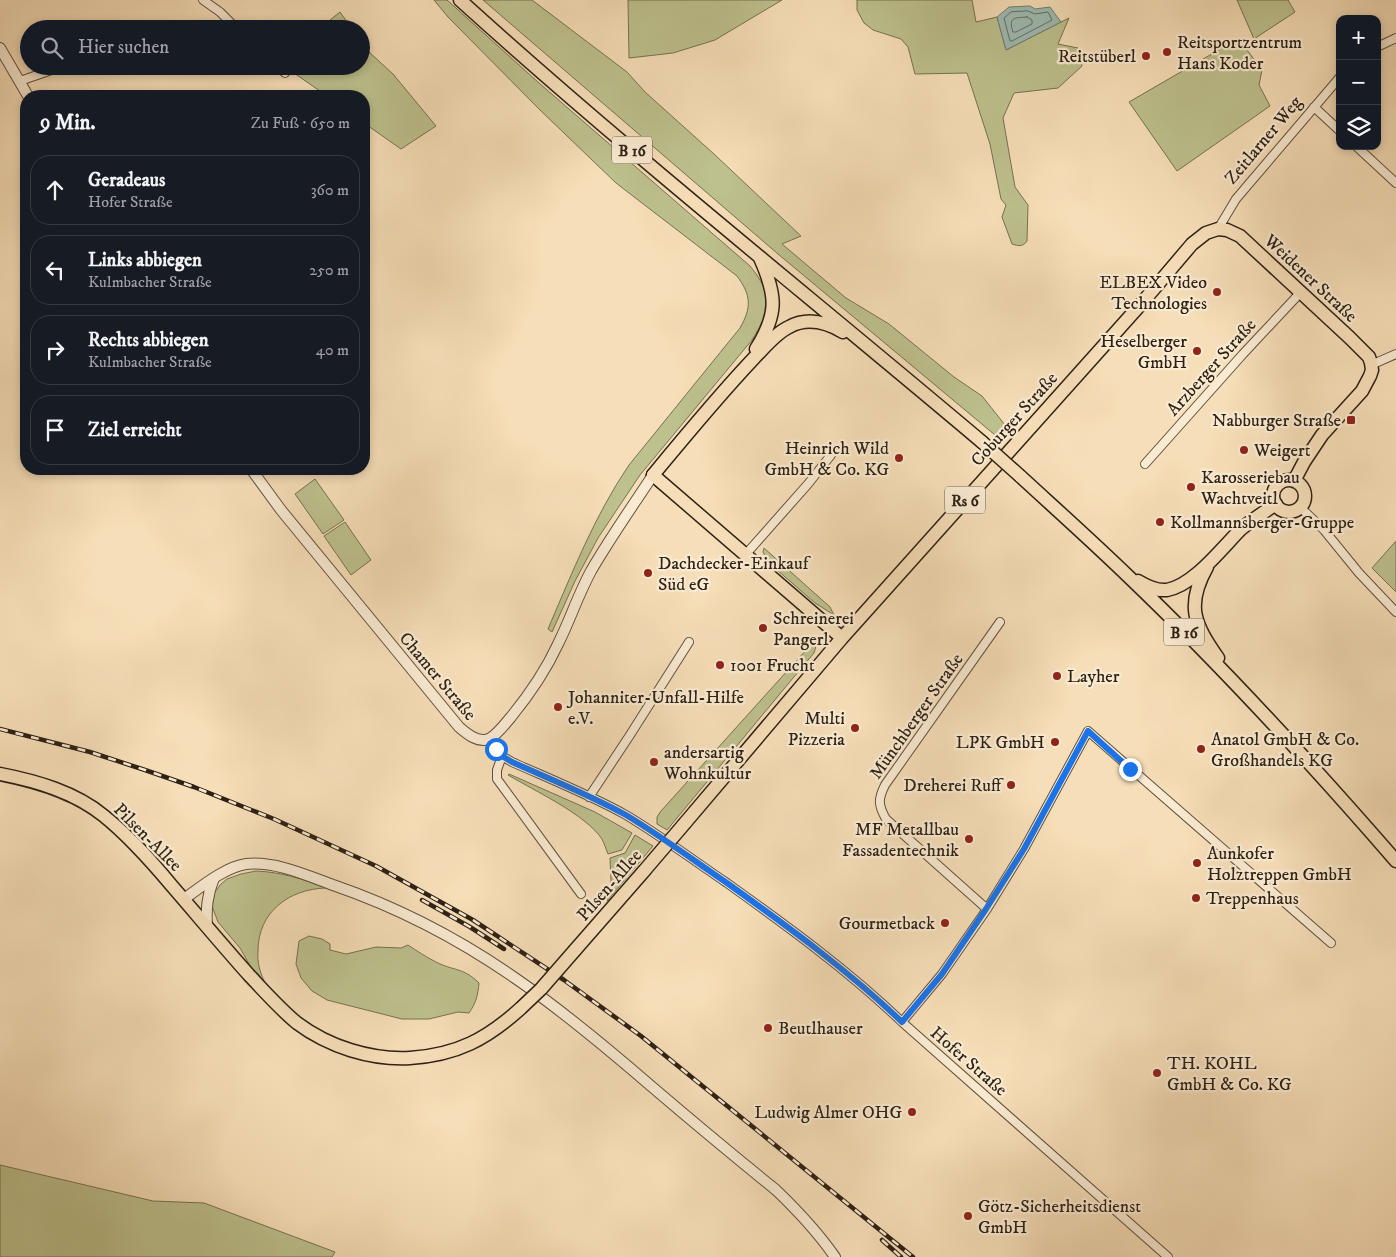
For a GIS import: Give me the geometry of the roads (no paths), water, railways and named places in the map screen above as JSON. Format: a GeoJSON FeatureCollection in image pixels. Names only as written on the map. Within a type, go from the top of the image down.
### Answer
{"type":"FeatureCollection","features":[{"type":"Feature","properties":{"kind":"main road","name":"B 16"},"geometry":{"type":"LineString","coordinates":[[460,0],[616,137],[758,254],[1020,476],[1129,577],[1238,687],[1302,754],[1396,861]]}},
{"type":"Feature","properties":{"kind":"main road","name":"Weidener Straße"},"geometry":{"type":"LineString","coordinates":[[1218,229],[1227,230],[1240,236],[1350,338],[1368,357],[1372,366]]}},
{"type":"Feature","properties":{"kind":"main road","name":"Coburger Straße"},"geometry":{"type":"LineString","coordinates":[[842,638],[1141,304],[1192,244],[1206,233],[1218,229]]}},
{"type":"Feature","properties":{"kind":"main road","name":"B 16"},"geometry":{"type":"LineString","coordinates":[[742,371],[765,334],[772,315],[772,289],[758,254]]}},
{"type":"Feature","properties":{"kind":"main road","name":"B 16"},"geometry":{"type":"LineString","coordinates":[[742,371],[779,333],[788,327],[802,322],[821,323],[836,328],[865,344]]}},
{"type":"Feature","properties":{"kind":"main road"},"geometry":{"type":"LineString","coordinates":[[1294,481],[1322,435],[1362,391],[1370,376],[1372,366]]}},
{"type":"Feature","properties":{"kind":"main road"},"geometry":{"type":"LineString","coordinates":[[742,371],[685,435],[653,476],[842,638]]}},
{"type":"Feature","properties":{"kind":"main road"},"geometry":{"type":"LineString","coordinates":[[1285,480],[1294,481],[1304,490],[1304,499],[1300,507],[1291,511],[1282,510],[1276,504],[1273,494],[1277,485],[1285,480]]}},
{"type":"Feature","properties":{"kind":"main road"},"geometry":{"type":"LineString","coordinates":[[1211,561],[1242,529],[1276,504]]}},
{"type":"Feature","properties":{"kind":"main road","name":"B 16"},"geometry":{"type":"LineString","coordinates":[[1129,577],[1149,587],[1168,590],[1188,580],[1211,561]]}},
{"type":"Feature","properties":{"kind":"main road","name":"B 16"},"geometry":{"type":"LineString","coordinates":[[1211,561],[1199,584],[1195,599],[1195,612],[1203,637],[1238,687]]}},
{"type":"Feature","properties":{"kind":"main road","name":"Pilsen-Allee"},"geometry":{"type":"LineString","coordinates":[[0,774],[40,783],[84,803],[103,815],[140,849],[271,999],[298,1023],[336,1045],[358,1053],[400,1059],[439,1054],[473,1043],[502,1026],[541,989],[685,824],[842,638]]}},
{"type":"Feature","properties":{"kind":"street"},"geometry":{"type":"LineString","coordinates":[[203,0],[228,20]]}},
{"type":"Feature","properties":{"kind":"street"},"geometry":{"type":"LineString","coordinates":[[1381,45],[1396,38]]}},
{"type":"Feature","properties":{"kind":"street"},"geometry":{"type":"LineString","coordinates":[[0,48],[25,90]]}},
{"type":"Feature","properties":{"kind":"street"},"geometry":{"type":"LineString","coordinates":[[20,81],[37,75]]}},
{"type":"Feature","properties":{"kind":"street","name":"Zeitlarner Weg"},"geometry":{"type":"LineString","coordinates":[[1218,229],[1236,199],[1336,82]]}},
{"type":"Feature","properties":{"kind":"street"},"geometry":{"type":"LineString","coordinates":[[1314,107],[1336,127]]}},
{"type":"Feature","properties":{"kind":"street"},"geometry":{"type":"LineString","coordinates":[[1360,150],[1396,183]]}},
{"type":"Feature","properties":{"kind":"street","name":"Arzberger Straße"},"geometry":{"type":"LineString","coordinates":[[1145,464],[1301,292]]}},
{"type":"Feature","properties":{"kind":"street"},"geometry":{"type":"LineString","coordinates":[[1372,366],[1396,354]]}},
{"type":"Feature","properties":{"kind":"street"},"geometry":{"type":"LineString","coordinates":[[746,554],[831,455]]}},
{"type":"Feature","properties":{"kind":"street","name":"Chamer Straße"},"geometry":{"type":"LineString","coordinates":[[255,475],[281,510],[459,728],[475,738],[483,740],[490,738]]}},
{"type":"Feature","properties":{"kind":"street"},"geometry":{"type":"LineString","coordinates":[[490,738],[498,732],[538,681],[558,645],[591,572],[653,476]]}},
{"type":"Feature","properties":{"kind":"street"},"geometry":{"type":"LineString","coordinates":[[1300,507],[1324,530],[1396,612]]}},
{"type":"Feature","properties":{"kind":"street","name":"Münchberger Straße"},"geometry":{"type":"LineString","coordinates":[[986,909],[886,819],[882,811],[880,795],[885,785],[1000,622]]}},
{"type":"Feature","properties":{"kind":"street"},"geometry":{"type":"LineString","coordinates":[[589,797],[689,642]]}},
{"type":"Feature","properties":{"kind":"street"},"geometry":{"type":"LineString","coordinates":[[902,1022],[942,974],[986,909],[1024,849],[1088,731],[1331,943]]}},
{"type":"Feature","properties":{"kind":"street","name":"Hofer Straße"},"geometry":{"type":"LineString","coordinates":[[490,738],[502,756],[625,815],[690,856],[771,915],[879,1000],[1168,1257]]}},
{"type":"Feature","properties":{"kind":"street"},"geometry":{"type":"LineString","coordinates":[[502,756],[497,770],[497,779],[581,894]]}},
{"type":"Feature","properties":{"kind":"street"},"geometry":{"type":"LineString","coordinates":[[184,899],[228,870],[243,864],[269,865],[347,890],[402,913],[460,944],[523,983],[584,1029],[776,1190],[804,1217],[835,1257]]}},
{"type":"Feature","properties":{"kind":"street"},"geometry":{"type":"LineString","coordinates":[[207,927],[207,899],[214,878]]}},
{"type":"Feature","properties":{"kind":"water"},"geometry":{"type":"Polygon","coordinates":[[[1030,6],[1035,9],[1050,7],[1061,22],[1006,50],[997,17],[1009,7],[1030,6]]]}},
{"type":"Feature","properties":{"kind":"railway"},"geometry":{"type":"LineString","coordinates":[[0,729],[90,752],[145,770],[194,787],[274,819],[376,866],[473,920],[564,980],[641,1036],[913,1257]]}},
{"type":"Feature","properties":{"kind":"railway"},"geometry":{"type":"LineString","coordinates":[[422,900],[504,949]]}},
{"type":"Feature","properties":{"kind":"railway"},"geometry":{"type":"LineString","coordinates":[[882,1240],[901,1257]]}},
{"type":"Feature","properties":{"kind":"place","name":"Reitsportzentrum Hans Koder"},"geometry":{"type":"Point","coordinates":[1167,52]}},
{"type":"Feature","properties":{"kind":"place","name":"Reitstüberl"},"geometry":{"type":"Point","coordinates":[1146,56]}},
{"type":"Feature","properties":{"kind":"place","name":"ELBEX Video Technologies"},"geometry":{"type":"Point","coordinates":[1217,292]}},
{"type":"Feature","properties":{"kind":"place","name":"Heselberger GmbH"},"geometry":{"type":"Point","coordinates":[1197,351]}},
{"type":"Feature","properties":{"kind":"place","name":"Nabburger Straße"},"geometry":{"type":"Point","coordinates":[1351,420]}},
{"type":"Feature","properties":{"kind":"place","name":"Weigert"},"geometry":{"type":"Point","coordinates":[1244,450]}},
{"type":"Feature","properties":{"kind":"place","name":"Heinrich Wild GmbH & Co. KG"},"geometry":{"type":"Point","coordinates":[899,458]}},
{"type":"Feature","properties":{"kind":"place","name":"Karosseriebau Wachtveitl"},"geometry":{"type":"Point","coordinates":[1191,487]}},
{"type":"Feature","properties":{"kind":"place","name":"Kollmannsberger-Gruppe"},"geometry":{"type":"Point","coordinates":[1160,522]}},
{"type":"Feature","properties":{"kind":"place","name":"Dachdecker-Einkauf Süd eG"},"geometry":{"type":"Point","coordinates":[648,573]}},
{"type":"Feature","properties":{"kind":"place","name":"Schreinerei Pangerl"},"geometry":{"type":"Point","coordinates":[763,628]}},
{"type":"Feature","properties":{"kind":"place","name":"1001 Frucht"},"geometry":{"type":"Point","coordinates":[720,665]}},
{"type":"Feature","properties":{"kind":"place","name":"Layher"},"geometry":{"type":"Point","coordinates":[1057,676]}},
{"type":"Feature","properties":{"kind":"place","name":"Johanniter-Unfall-Hilfe e.V."},"geometry":{"type":"Point","coordinates":[558,707]}},
{"type":"Feature","properties":{"kind":"place","name":"Multi Pizzeria"},"geometry":{"type":"Point","coordinates":[855,728]}},
{"type":"Feature","properties":{"kind":"place","name":"LPK GmbH"},"geometry":{"type":"Point","coordinates":[1055,742]}},
{"type":"Feature","properties":{"kind":"place","name":"Anatol GmbH & Co. Großhandels KG"},"geometry":{"type":"Point","coordinates":[1201,749]}},
{"type":"Feature","properties":{"kind":"place","name":"andersartig Wohnkultur"},"geometry":{"type":"Point","coordinates":[654,762]}},
{"type":"Feature","properties":{"kind":"place","name":"Dreherei Ruff"},"geometry":{"type":"Point","coordinates":[1011,785]}},
{"type":"Feature","properties":{"kind":"place","name":"MF Metallbau Fassadentechnik"},"geometry":{"type":"Point","coordinates":[969,839]}},
{"type":"Feature","properties":{"kind":"place","name":"Aunkofer Holztreppen GmbH"},"geometry":{"type":"Point","coordinates":[1197,863]}},
{"type":"Feature","properties":{"kind":"place","name":"Treppenhaus"},"geometry":{"type":"Point","coordinates":[1196,898]}},
{"type":"Feature","properties":{"kind":"place","name":"Gourmetback"},"geometry":{"type":"Point","coordinates":[945,923]}},
{"type":"Feature","properties":{"kind":"place","name":"Beutlhauser"},"geometry":{"type":"Point","coordinates":[768,1028]}},
{"type":"Feature","properties":{"kind":"place","name":"TH. KOHL GmbH & Co. KG"},"geometry":{"type":"Point","coordinates":[1157,1073]}},
{"type":"Feature","properties":{"kind":"place","name":"Ludwig Almer OHG"},"geometry":{"type":"Point","coordinates":[912,1112]}},
{"type":"Feature","properties":{"kind":"place","name":"Götz-Sicherheitsdienst GmbH"},"geometry":{"type":"Point","coordinates":[968,1216]}}]}
